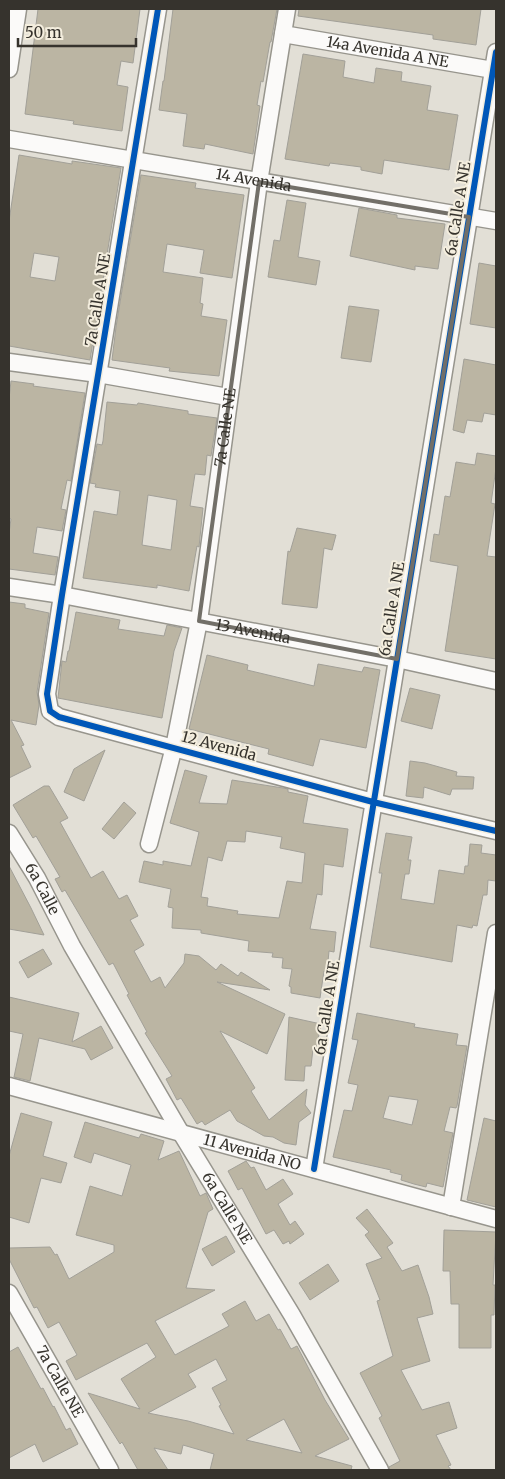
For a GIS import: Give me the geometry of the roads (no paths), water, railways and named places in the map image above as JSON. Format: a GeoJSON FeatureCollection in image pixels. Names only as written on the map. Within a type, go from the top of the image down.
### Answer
{"type":"FeatureCollection","features":[{"type":"Feature","properties":{"kind":"street"},"geometry":{"type":"LineString","coordinates":[[9,69],[18,9]]}},
{"type":"Feature","properties":{"kind":"street","name":"7a Calle A NE"},"geometry":{"type":"LineString","coordinates":[[62,595],[158,9]]}},
{"type":"Feature","properties":{"kind":"street","name":"7a Calle NE"},"geometry":{"type":"LineString","coordinates":[[149,844],[174,747],[199,621],[228,397],[259,182],[287,9]]}},
{"type":"Feature","properties":{"kind":"street","name":"14a Avenida A NE"},"geometry":{"type":"LineString","coordinates":[[283,34],[493,70]]}},
{"type":"Feature","properties":{"kind":"street","name":"6a Calle A NE"},"geometry":{"type":"LineString","coordinates":[[314,1169],[496,52]]}},
{"type":"Feature","properties":{"kind":"street","name":"14 Avenida"},"geometry":{"type":"LineString","coordinates":[[9,139],[496,221]]}},
{"type":"Feature","properties":{"kind":"street"},"geometry":{"type":"LineString","coordinates":[[9,362],[98,374],[228,397]]}},
{"type":"Feature","properties":{"kind":"street","name":"13 Avenida"},"geometry":{"type":"LineString","coordinates":[[9,587],[62,595],[397,659],[496,681]]}},
{"type":"Feature","properties":{"kind":"street","name":"12 Avenida"},"geometry":{"type":"LineString","coordinates":[[62,595],[47,694],[50,711],[59,718],[174,747],[373,802],[496,831]]}},
{"type":"Feature","properties":{"kind":"street","name":"6a Calle"},"geometry":{"type":"LineString","coordinates":[[9,833],[37,878],[72,946]]}},
{"type":"Feature","properties":{"kind":"street"},"geometry":{"type":"LineString","coordinates":[[451,1207],[496,933]]}},
{"type":"Feature","properties":{"kind":"street","name":"6a Calle NE"},"geometry":{"type":"LineString","coordinates":[[72,946],[181,1133],[292,1315],[380,1470]]}},
{"type":"Feature","properties":{"kind":"street","name":"11 Avenida NO"},"geometry":{"type":"LineString","coordinates":[[9,1086],[496,1219]]}},
{"type":"Feature","properties":{"kind":"street","name":"7a Calle NE"},"geometry":{"type":"LineString","coordinates":[[9,1293],[110,1470]]}}]}
